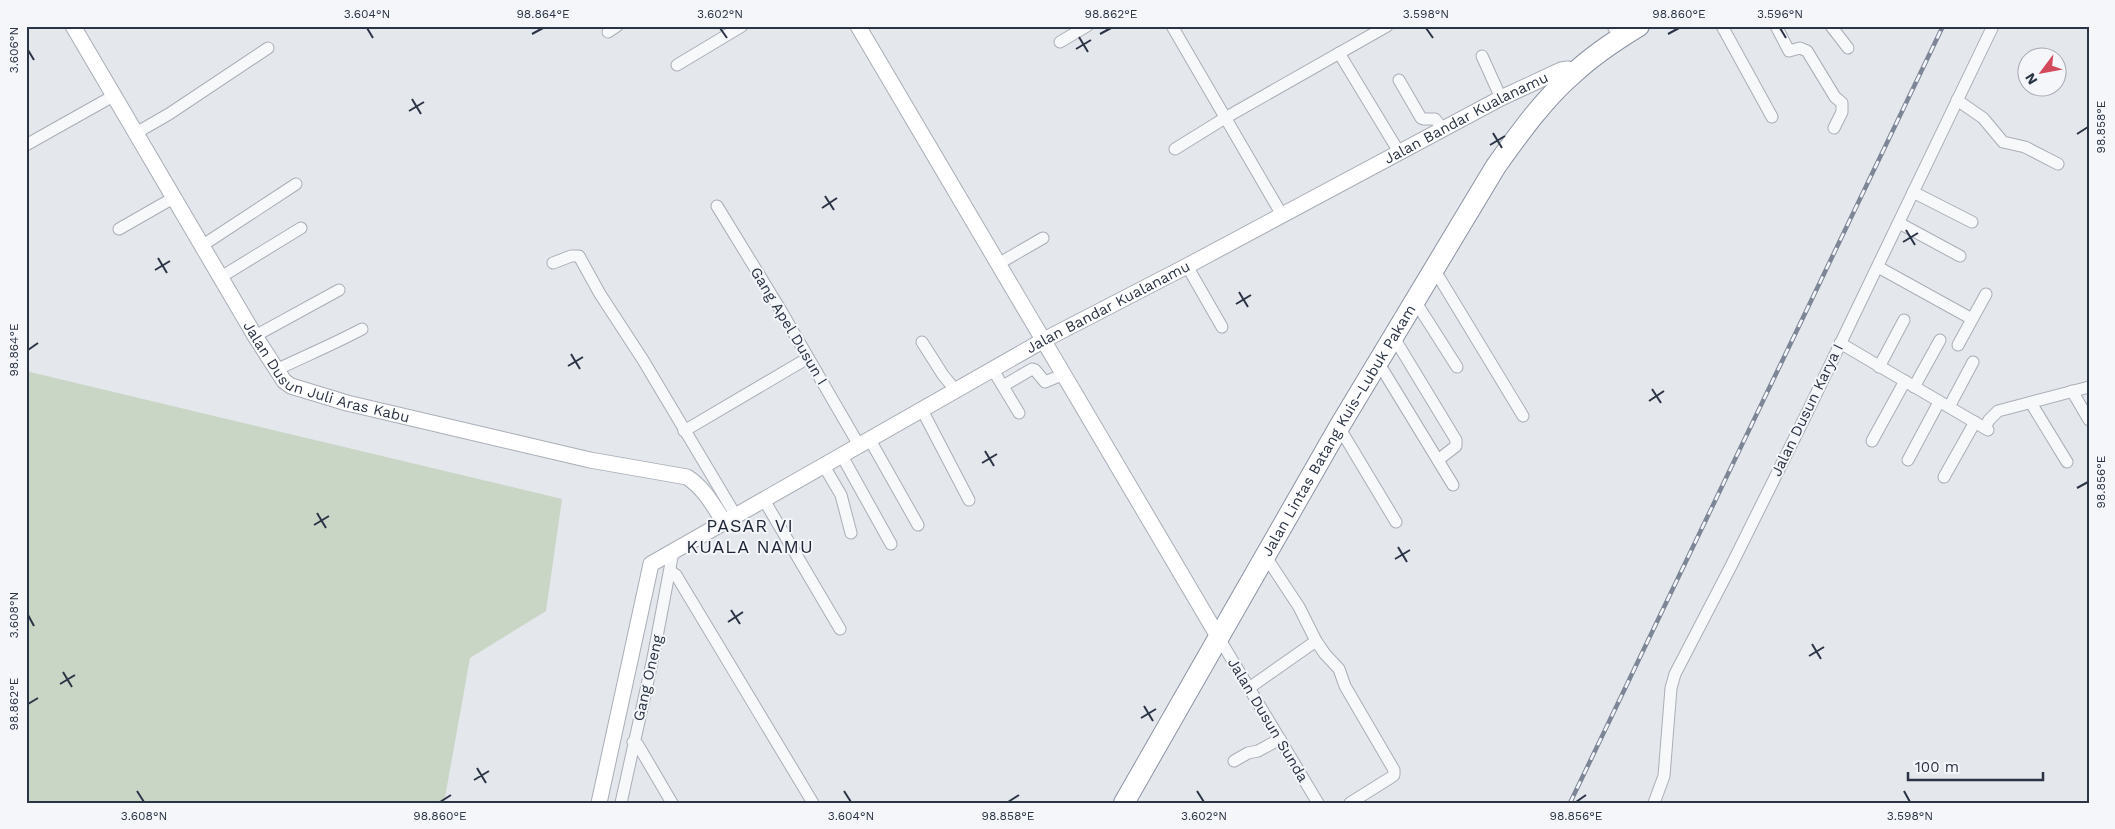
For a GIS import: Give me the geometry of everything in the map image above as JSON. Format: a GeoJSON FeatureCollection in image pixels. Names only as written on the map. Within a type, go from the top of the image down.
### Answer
{"type":"FeatureCollection","features":[{"type":"Feature","properties":{"kind":"highway","name":"Jalan Lintas Batang Kuis–Lubuk Pakam"},"geometry":{"type":"LineString","coordinates":[[1124,803],[1339,426],[1496,166],[1516,138],[1574,72],[1617,32],[1639,26]]}},
{"type":"Feature","properties":{"kind":"street","name":"Jalan Dusun Juli Aras Kabu"},"geometry":{"type":"LineString","coordinates":[[73,26],[255,336],[284,381],[291,386],[347,403],[590,460],[687,476],[713,492],[730,519]]}},
{"type":"Feature","properties":{"kind":"street"},"geometry":{"type":"LineString","coordinates":[[677,65],[742,26]]}},
{"type":"Feature","properties":{"kind":"street"},"geometry":{"type":"LineString","coordinates":[[858,26],[1219,638]]}},
{"type":"Feature","properties":{"kind":"street"},"geometry":{"type":"LineString","coordinates":[[1060,42],[1087,26]]}},
{"type":"Feature","properties":{"kind":"street"},"geometry":{"type":"LineString","coordinates":[[1172,26],[1282,215]]}},
{"type":"Feature","properties":{"kind":"street"},"geometry":{"type":"LineString","coordinates":[[1175,149],[1225,118],[1387,26]]}},
{"type":"Feature","properties":{"kind":"street"},"geometry":{"type":"LineString","coordinates":[[1722,26],[1772,117]]}},
{"type":"Feature","properties":{"kind":"street"},"geometry":{"type":"LineString","coordinates":[[1776,26],[1789,50],[1800,48],[1807,51],[1835,97],[1842,103],[1842,112],[1834,128]]}},
{"type":"Feature","properties":{"kind":"street"},"geometry":{"type":"LineString","coordinates":[[1831,26],[1848,48]]}},
{"type":"Feature","properties":{"kind":"street","name":"Jalan Dusun Karya I"},"geometry":{"type":"LineString","coordinates":[[1654,803],[1664,776],[1671,688],[1675,674],[1731,566],[1878,267],[1993,26]]}},
{"type":"Feature","properties":{"kind":"street"},"geometry":{"type":"LineString","coordinates":[[136,133],[169,114],[268,48]]}},
{"type":"Feature","properties":{"kind":"street"},"geometry":{"type":"LineString","coordinates":[[1339,53],[1399,152]]}},
{"type":"Feature","properties":{"kind":"street"},"geometry":{"type":"LineString","coordinates":[[1482,56],[1502,98]]}},
{"type":"Feature","properties":{"kind":"street","name":"Jalan Bandar Kualanamu"},"geometry":{"type":"LineString","coordinates":[[600,803],[651,564],[865,444],[1044,340],[1502,98],[1561,70],[1568,69],[1574,72]]}},
{"type":"Feature","properties":{"kind":"street"},"geometry":{"type":"LineString","coordinates":[[1399,80],[1421,118],[1424,120],[1435,119],[1444,130]]}},
{"type":"Feature","properties":{"kind":"street"},"geometry":{"type":"LineString","coordinates":[[26,145],[115,95]]}},
{"type":"Feature","properties":{"kind":"street"},"geometry":{"type":"LineString","coordinates":[[1957,100],[1983,118],[2004,142],[2024,148],[2058,164]]}},
{"type":"Feature","properties":{"kind":"street"},"geometry":{"type":"LineString","coordinates":[[203,245],[296,184]]}},
{"type":"Feature","properties":{"kind":"street"},"geometry":{"type":"LineString","coordinates":[[1913,192],[1972,222]]}},
{"type":"Feature","properties":{"kind":"street"},"geometry":{"type":"LineString","coordinates":[[119,229],[175,197]]}},
{"type":"Feature","properties":{"kind":"street","name":"Gang Apel Dusun I"},"geometry":{"type":"LineString","coordinates":[[717,206],[808,358],[918,525]]}},
{"type":"Feature","properties":{"kind":"street"},"geometry":{"type":"LineString","coordinates":[[1899,223],[1960,256]]}},
{"type":"Feature","properties":{"kind":"street"},"geometry":{"type":"LineString","coordinates":[[221,278],[301,228]]}},
{"type":"Feature","properties":{"kind":"street"},"geometry":{"type":"LineString","coordinates":[[998,264],[1042,238]]}},
{"type":"Feature","properties":{"kind":"street"},"geometry":{"type":"LineString","coordinates":[[553,263],[575,254],[579,256],[600,294],[643,360],[684,431],[713,492]]}},
{"type":"Feature","properties":{"kind":"street"},"geometry":{"type":"LineString","coordinates":[[1187,266],[1222,327]]}},
{"type":"Feature","properties":{"kind":"street"},"geometry":{"type":"LineString","coordinates":[[1878,267],[1972,319]]}},
{"type":"Feature","properties":{"kind":"street"},"geometry":{"type":"LineString","coordinates":[[1434,269],[1522,416]]}},
{"type":"Feature","properties":{"kind":"street"},"geometry":{"type":"LineString","coordinates":[[255,336],[339,290]]}},
{"type":"Feature","properties":{"kind":"street"},"geometry":{"type":"LineString","coordinates":[[1958,345],[1986,294]]}},
{"type":"Feature","properties":{"kind":"street"},"geometry":{"type":"LineString","coordinates":[[1415,301],[1458,367]]}},
{"type":"Feature","properties":{"kind":"street"},"geometry":{"type":"LineString","coordinates":[[1879,366],[1904,320]]}},
{"type":"Feature","properties":{"kind":"street"},"geometry":{"type":"LineString","coordinates":[[276,370],[307,354],[335,344],[362,329]]}},
{"type":"Feature","properties":{"kind":"street"},"geometry":{"type":"LineString","coordinates":[[1393,336],[1456,440],[1454,449],[1438,460]]}},
{"type":"Feature","properties":{"kind":"street"},"geometry":{"type":"LineString","coordinates":[[1872,441],[1940,340]]}},
{"type":"Feature","properties":{"kind":"street"},"geometry":{"type":"LineString","coordinates":[[922,342],[943,375],[956,391]]}},
{"type":"Feature","properties":{"kind":"street"},"geometry":{"type":"LineString","coordinates":[[1840,344],[1982,427]]}},
{"type":"Feature","properties":{"kind":"street"},"geometry":{"type":"LineString","coordinates":[[684,431],[808,358]]}},
{"type":"Feature","properties":{"kind":"street"},"geometry":{"type":"LineString","coordinates":[[1011,360],[1020,375]]}},
{"type":"Feature","properties":{"kind":"street"},"geometry":{"type":"LineString","coordinates":[[1378,362],[1453,485]]}},
{"type":"Feature","properties":{"kind":"street"},"geometry":{"type":"LineString","coordinates":[[1908,460],[1973,362]]}},
{"type":"Feature","properties":{"kind":"street"},"geometry":{"type":"LineString","coordinates":[[1002,386],[1032,369],[1045,382],[1064,374]]}},
{"type":"Feature","properties":{"kind":"street"},"geometry":{"type":"LineString","coordinates":[[993,370],[1019,413]]}},
{"type":"Feature","properties":{"kind":"street"},"geometry":{"type":"LineString","coordinates":[[1944,477],[1982,427],[1998,411],[2089,387]]}},
{"type":"Feature","properties":{"kind":"street"},"geometry":{"type":"LineString","coordinates":[[2072,391],[2089,420]]}},
{"type":"Feature","properties":{"kind":"street"},"geometry":{"type":"LineString","coordinates":[[2031,402],[2067,462]]}},
{"type":"Feature","properties":{"kind":"street"},"geometry":{"type":"LineString","coordinates":[[922,410],[969,500]]}},
{"type":"Feature","properties":{"kind":"street"},"geometry":{"type":"LineString","coordinates":[[1339,426],[1396,522]]}},
{"type":"Feature","properties":{"kind":"street"},"geometry":{"type":"LineString","coordinates":[[842,456],[891,544]]}},
{"type":"Feature","properties":{"kind":"street"},"geometry":{"type":"LineString","coordinates":[[824,466],[841,496],[851,533]]}},
{"type":"Feature","properties":{"kind":"street"},"geometry":{"type":"LineString","coordinates":[[764,500],[840,629]]}},
{"type":"Feature","properties":{"kind":"street","name":"Gang Oneng"},"geometry":{"type":"LineString","coordinates":[[621,803],[653,658],[673,552]]}},
{"type":"Feature","properties":{"kind":"street"},"geometry":{"type":"LineString","coordinates":[[1266,557],[1299,607],[1316,641],[1339,669],[1345,686],[1394,770],[1394,775],[1350,803]]}},
{"type":"Feature","properties":{"kind":"street"},"geometry":{"type":"LineString","coordinates":[[670,571],[682,583],[813,803]]}},
{"type":"Feature","properties":{"kind":"street","name":"Jalan Dusun Sunda"},"geometry":{"type":"LineString","coordinates":[[1219,638],[1318,803]]}},
{"type":"Feature","properties":{"kind":"street"},"geometry":{"type":"LineString","coordinates":[[1250,688],[1316,641]]}},
{"type":"Feature","properties":{"kind":"street"},"geometry":{"type":"LineString","coordinates":[[1234,761],[1280,739]]}},
{"type":"Feature","properties":{"kind":"street"},"geometry":{"type":"LineString","coordinates":[[633,742],[638,744],[669,801]]}},
{"type":"Feature","properties":{"kind":"green space"},"geometry":{"type":"Polygon","coordinates":[[[26,371],[562,499],[546,611],[470,658],[444,803],[26,803],[26,371]]]}},
{"type":"Feature","properties":{"kind":"railway"},"geometry":{"type":"LineString","coordinates":[[1570,803],[1943,26]]}},
{"type":"Feature","properties":{"kind":"district","name":"PASAR VI KUALA NAMU"},"geometry":{"type":"Point","coordinates":[750,535]}}]}
